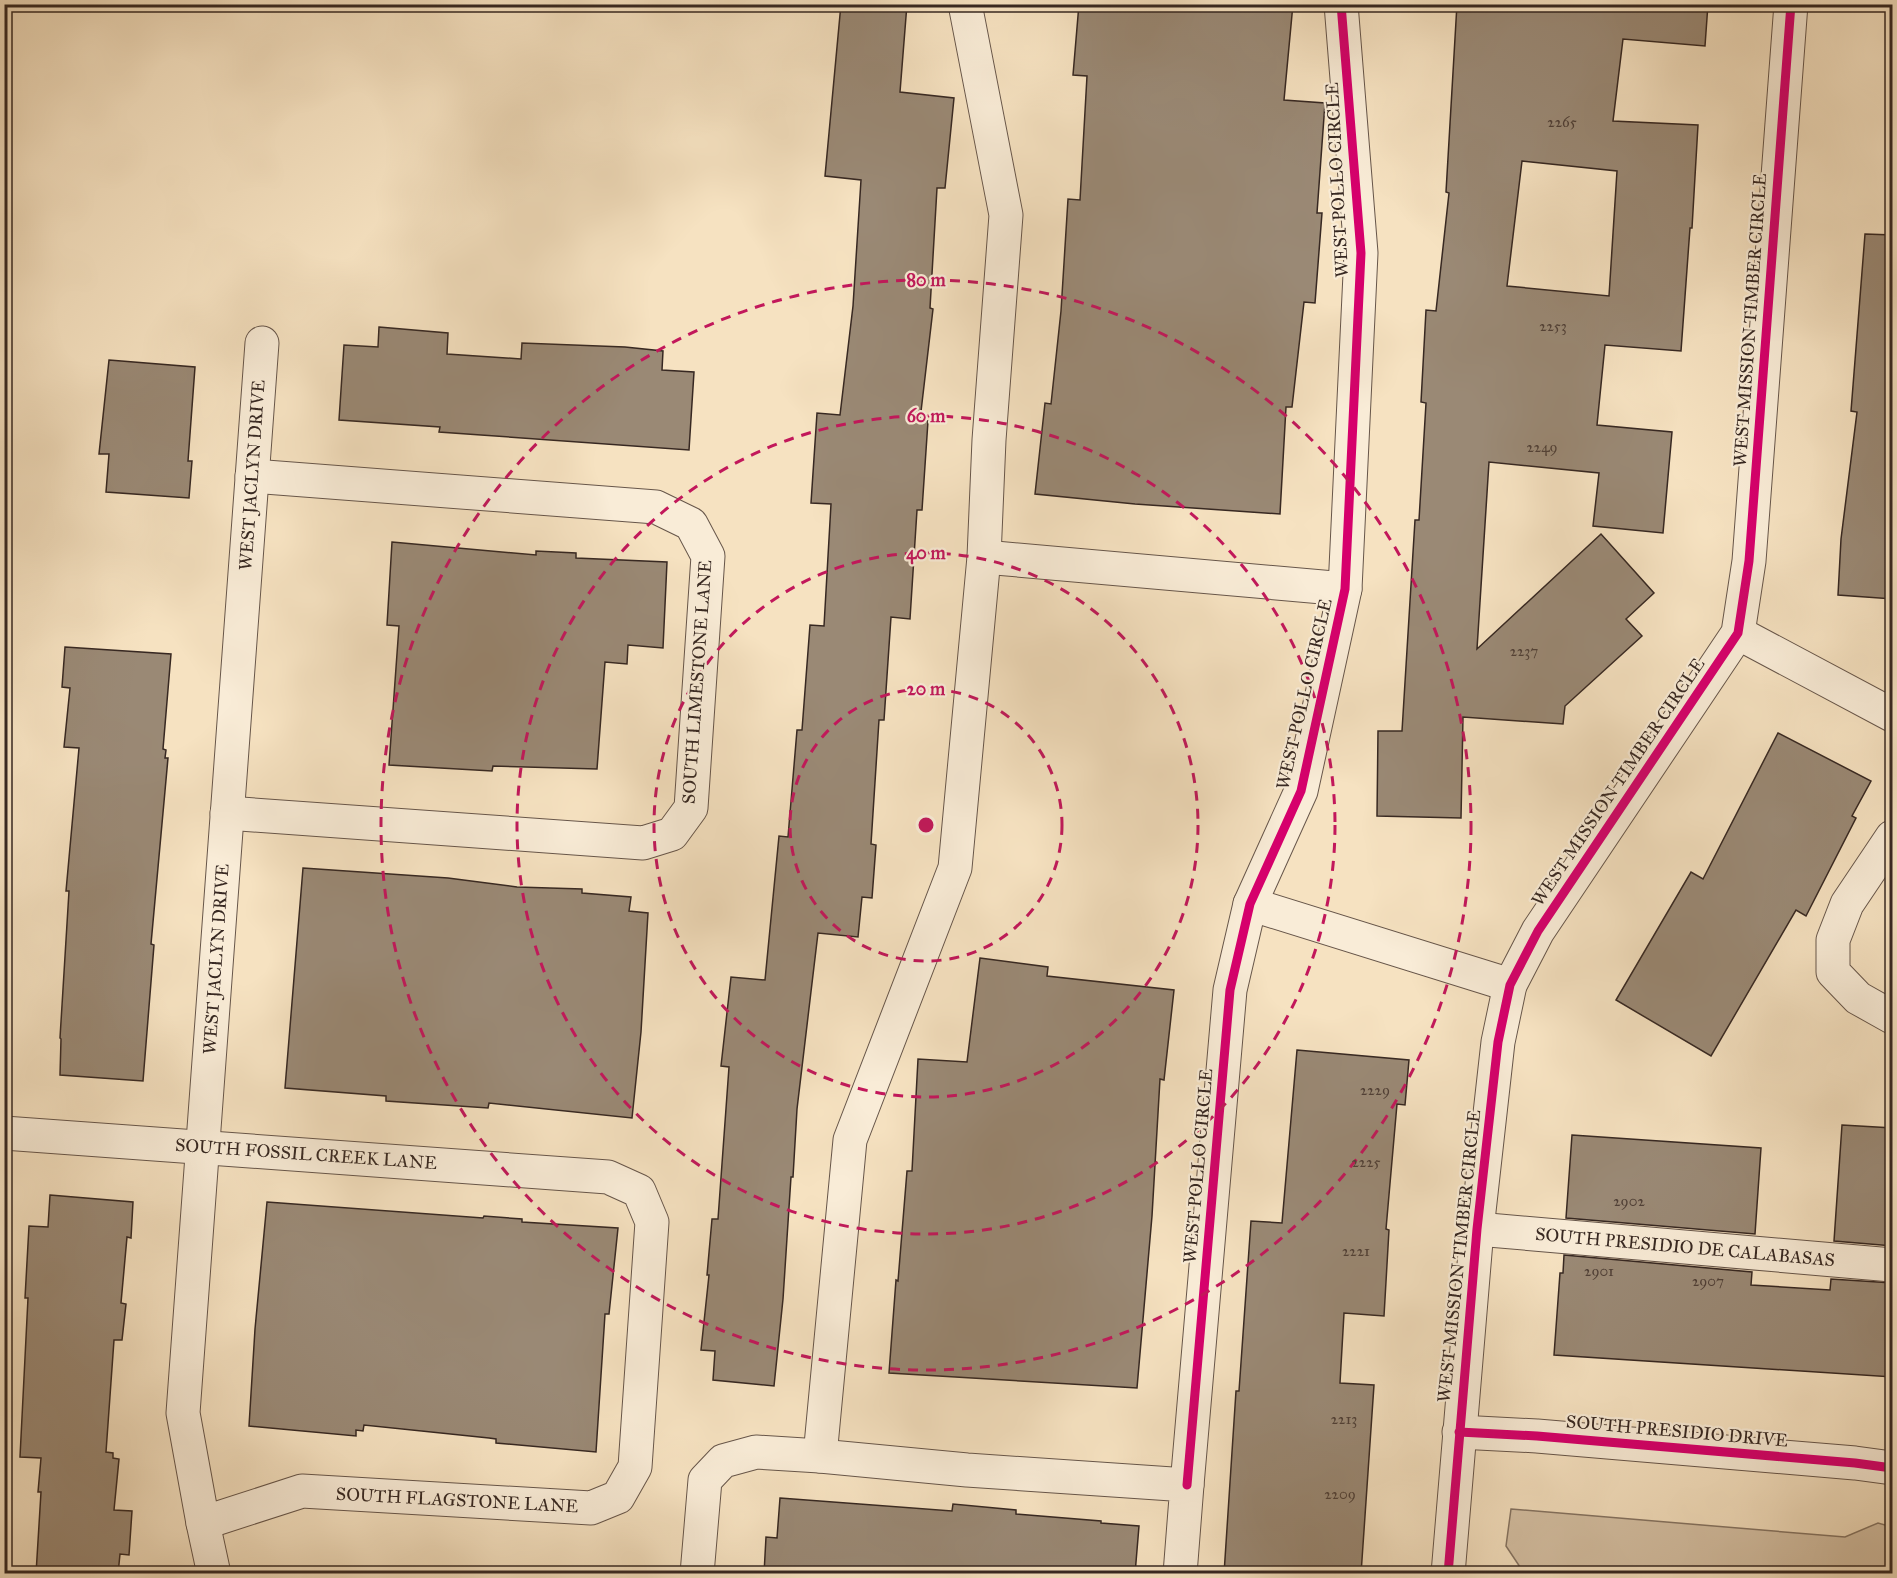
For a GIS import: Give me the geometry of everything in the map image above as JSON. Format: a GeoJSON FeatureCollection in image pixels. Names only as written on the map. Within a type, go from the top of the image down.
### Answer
{"type":"FeatureCollection","features":[{"type":"Feature","properties":{"kind":"street"},"geometry":{"type":"LineString","coordinates":[[820,1456],[850,1140],[955,868],[984,557],[989,440],[1006,215],[965,4]]}},
{"type":"Feature","properties":{"kind":"street","name":"WEST POLLO CIRCLE"},"geometry":{"type":"LineString","coordinates":[[1180,1574],[1230,990],[1250,904],[1301,791],[1345,589],[1361,253],[1341,4]]}},
{"type":"Feature","properties":{"kind":"street","name":"WEST MISSION TIMBER CIRCLE"},"geometry":{"type":"LineString","coordinates":[[1448,1574],[1477,1229],[1498,1042],[1510,985],[1538,931],[1738,633],[1749,561],[1791,4]]}},
{"type":"Feature","properties":{"kind":"street","name":"WEST JACLYN DRIVE"},"geometry":{"type":"LineString","coordinates":[[214,1574],[183,1413],[262,343]]}},
{"type":"Feature","properties":{"kind":"street","name":"SOUTH LIMESTONE LANE"},"geometry":{"type":"LineString","coordinates":[[227,813],[643,843],[672,834],[691,808],[708,556],[691,524],[656,507],[252,476]]}},
{"type":"Feature","properties":{"kind":"street","name":"WEST POLLO CIRCLE"},"geometry":{"type":"LineString","coordinates":[[984,557],[1345,589]]}},
{"type":"Feature","properties":{"kind":"street"},"geometry":{"type":"LineString","coordinates":[[1738,633],[1893,715]]}},
{"type":"Feature","properties":{"kind":"street"},"geometry":{"type":"LineString","coordinates":[[1893,837],[1847,904],[1833,940],[1833,972],[1858,999],[1893,1017]]}},
{"type":"Feature","properties":{"kind":"street"},"geometry":{"type":"LineString","coordinates":[[1250,904],[1510,985]]}},
{"type":"Feature","properties":{"kind":"street","name":"SOUTH FOSSIL CREEK LANE"},"geometry":{"type":"LineString","coordinates":[[4,1133],[608,1177]]}},
{"type":"Feature","properties":{"kind":"street","name":"SOUTH FLAGSTONE LANE"},"geometry":{"type":"LineString","coordinates":[[203,1523],[303,1491],[591,1508],[618,1497],[635,1467],[652,1222],[639,1191],[608,1177]]}},
{"type":"Feature","properties":{"kind":"street","name":"SOUTH PRESIDIO DE CALABASAS"},"geometry":{"type":"LineString","coordinates":[[1477,1229],[1893,1265]]}},
{"type":"Feature","properties":{"kind":"street","name":"SOUTH PRESIDIO DRIVE"},"geometry":{"type":"LineString","coordinates":[[1459,1432],[1537,1436],[1893,1468]]}},
{"type":"Feature","properties":{"kind":"street"},"geometry":{"type":"LineString","coordinates":[[697,1574],[705,1480],[723,1461],[756,1452],[967,1470],[1187,1485]]}},
{"type":"Feature","properties":{"kind":"shaded area"},"geometry":{"type":"Polygon","coordinates":[[[1511,1509],[1845,1537],[1878,1523],[1892,1527],[1892,1573],[1519,1573],[1520,1567],[1506,1546],[1511,1509]]]}},
{"type":"Feature","properties":{"kind":"building"},"geometry":{"type":"Polygon","coordinates":[[[841,4],[907,4],[900,92],[954,98],[945,188],[937,188],[930,308],[933,309],[920,420],[928,421],[922,510],[917,510],[910,619],[891,617],[884,720],[879,720],[871,844],[876,845],[872,898],[862,897],[858,937],[818,933],[797,1109],[774,1386],[713,1380],[715,1351],[701,1350],[712,1219],[718,1219],[729,1067],[721,1066],[731,977],[765,980],[779,836],[788,837],[797,730],[802,730],[810,625],[824,626],[831,504],[811,503],[817,413],[840,415],[853,306],[861,180],[825,176],[841,4]]]}},
{"type":"Feature","properties":{"kind":"building"},"geometry":{"type":"Polygon","coordinates":[[[1079,4],[1293,4],[1284,100],[1325,103],[1317,213],[1322,213],[1315,303],[1304,302],[1292,407],[1286,407],[1280,514],[1135,504],[1035,494],[1045,403],[1051,404],[1061,311],[1068,199],[1080,200],[1087,76],[1073,75],[1079,4]]]}},
{"type":"Feature","properties":{"kind":"building"},"geometry":{"type":"Polygon","coordinates":[[[1457,4],[1708,4],[1705,46],[1623,39],[1613,121],[1698,125],[1681,351],[1605,345],[1597,425],[1672,432],[1663,533],[1593,526],[1599,473],[1489,462],[1477,649],[1601,534],[1654,593],[1626,619],[1642,636],[1565,706],[1563,724],[1463,717],[1461,818],[1377,816],[1378,731],[1402,731],[1415,520],[1419,520],[1426,403],[1421,402],[1426,310],[1436,311],[1449,193],[1446,192],[1457,4]],[[1522,161],[1507,286],[1609,296],[1617,171],[1522,161]]]}},
{"type":"Feature","properties":{"kind":"building"},"geometry":{"type":"Polygon","coordinates":[[[1865,234],[1893,235],[1893,599],[1838,595],[1841,539],[1857,412],[1851,411],[1865,234]]]}},
{"type":"Feature","properties":{"kind":"building"},"geometry":{"type":"Polygon","coordinates":[[[379,327],[448,333],[447,354],[521,359],[522,343],[625,347],[663,351],[662,370],[694,372],[689,450],[439,432],[440,427],[339,420],[344,345],[378,347],[379,327]]]}},
{"type":"Feature","properties":{"kind":"building"},"geometry":{"type":"Polygon","coordinates":[[[109,360],[195,367],[188,461],[192,461],[189,498],[106,492],[109,454],[99,454],[109,360]]]}},
{"type":"Feature","properties":{"kind":"building"},"geometry":{"type":"Polygon","coordinates":[[[392,542],[536,555],[536,551],[576,553],[576,558],[667,562],[663,648],[628,645],[627,664],[605,662],[597,769],[493,766],[492,771],[389,765],[399,626],[387,625],[392,542]]]}},
{"type":"Feature","properties":{"kind":"building"},"geometry":{"type":"Polygon","coordinates":[[[65,647],[171,654],[163,749],[166,750],[165,758],[168,758],[151,944],[154,945],[143,1081],[60,1075],[60,1038],[69,891],[66,891],[79,748],[64,747],[70,688],[62,687],[65,647]]]}},
{"type":"Feature","properties":{"kind":"building"},"geometry":{"type":"Polygon","coordinates":[[[1778,733],[1871,781],[1852,816],[1856,818],[1806,916],[1796,910],[1711,1056],[1616,1000],[1691,872],[1703,879],[1778,733]]]}},
{"type":"Feature","properties":{"kind":"building"},"geometry":{"type":"Polygon","coordinates":[[[303,868],[448,878],[517,887],[582,889],[582,893],[631,897],[629,911],[648,913],[641,1032],[632,1118],[489,1103],[488,1108],[386,1101],[386,1096],[285,1088],[303,868]]]}},
{"type":"Feature","properties":{"kind":"building"},"geometry":{"type":"Polygon","coordinates":[[[980,958],[1048,967],[1047,976],[1174,990],[1164,1080],[1160,1079],[1152,1216],[1137,1388],[889,1373],[907,1171],[912,1171],[918,1059],[967,1062],[980,958]]]}},
{"type":"Feature","properties":{"kind":"building"},"geometry":{"type":"Polygon","coordinates":[[[1297,1050],[1409,1060],[1405,1105],[1397,1104],[1386,1229],[1389,1230],[1384,1316],[1344,1313],[1340,1383],[1374,1385],[1361,1574],[1224,1574],[1236,1391],[1239,1391],[1251,1221],[1282,1223],[1297,1050]]]}},
{"type":"Feature","properties":{"kind":"building"},"geometry":{"type":"Polygon","coordinates":[[[1842,1125],[1893,1128],[1893,1246],[1834,1241],[1842,1125]]]}},
{"type":"Feature","properties":{"kind":"building"},"geometry":{"type":"Polygon","coordinates":[[[1572,1135],[1761,1148],[1755,1234],[1566,1218],[1572,1135]]]}},
{"type":"Feature","properties":{"kind":"building"},"geometry":{"type":"Polygon","coordinates":[[[50,1195],[133,1202],[131,1238],[127,1237],[121,1303],[126,1304],[122,1340],[114,1340],[106,1452],[113,1453],[113,1458],[119,1459],[114,1510],[132,1511],[129,1555],[120,1554],[118,1574],[36,1574],[41,1458],[20,1457],[28,1298],[25,1298],[29,1226],[48,1227],[50,1195]]]}},
{"type":"Feature","properties":{"kind":"building"},"geometry":{"type":"Polygon","coordinates":[[[267,1202],[483,1218],[484,1216],[522,1219],[522,1222],[618,1228],[609,1314],[605,1314],[596,1452],[496,1443],[496,1439],[489,1438],[364,1425],[363,1431],[356,1430],[356,1436],[249,1426],[267,1202]]]}},
{"type":"Feature","properties":{"kind":"building"},"geometry":{"type":"Polygon","coordinates":[[[1564,1255],[1752,1272],[1751,1285],[1830,1290],[1831,1279],[1893,1283],[1893,1377],[1554,1355],[1560,1273],[1563,1273],[1564,1255]]]}},
{"type":"Feature","properties":{"kind":"building"},"geometry":{"type":"Polygon","coordinates":[[[780,1498],[952,1511],[953,1504],[1016,1510],[1016,1514],[1139,1526],[1135,1574],[764,1574],[766,1537],[777,1538],[780,1498]]]}},
{"type":"Feature","properties":{"kind":"cycle path"},"geometry":{"type":"LineString","coordinates":[[1187,1485],[1230,990],[1250,904],[1301,791],[1345,589],[1361,253],[1341,4]]}},
{"type":"Feature","properties":{"kind":"cycle path"},"geometry":{"type":"LineString","coordinates":[[1448,1574],[1477,1229],[1498,1042],[1510,985],[1538,931],[1738,633],[1749,561],[1791,4]]}},
{"type":"Feature","properties":{"kind":"cycle path"},"geometry":{"type":"LineString","coordinates":[[1459,1432],[1537,1436],[1892,1468]]}}]}
